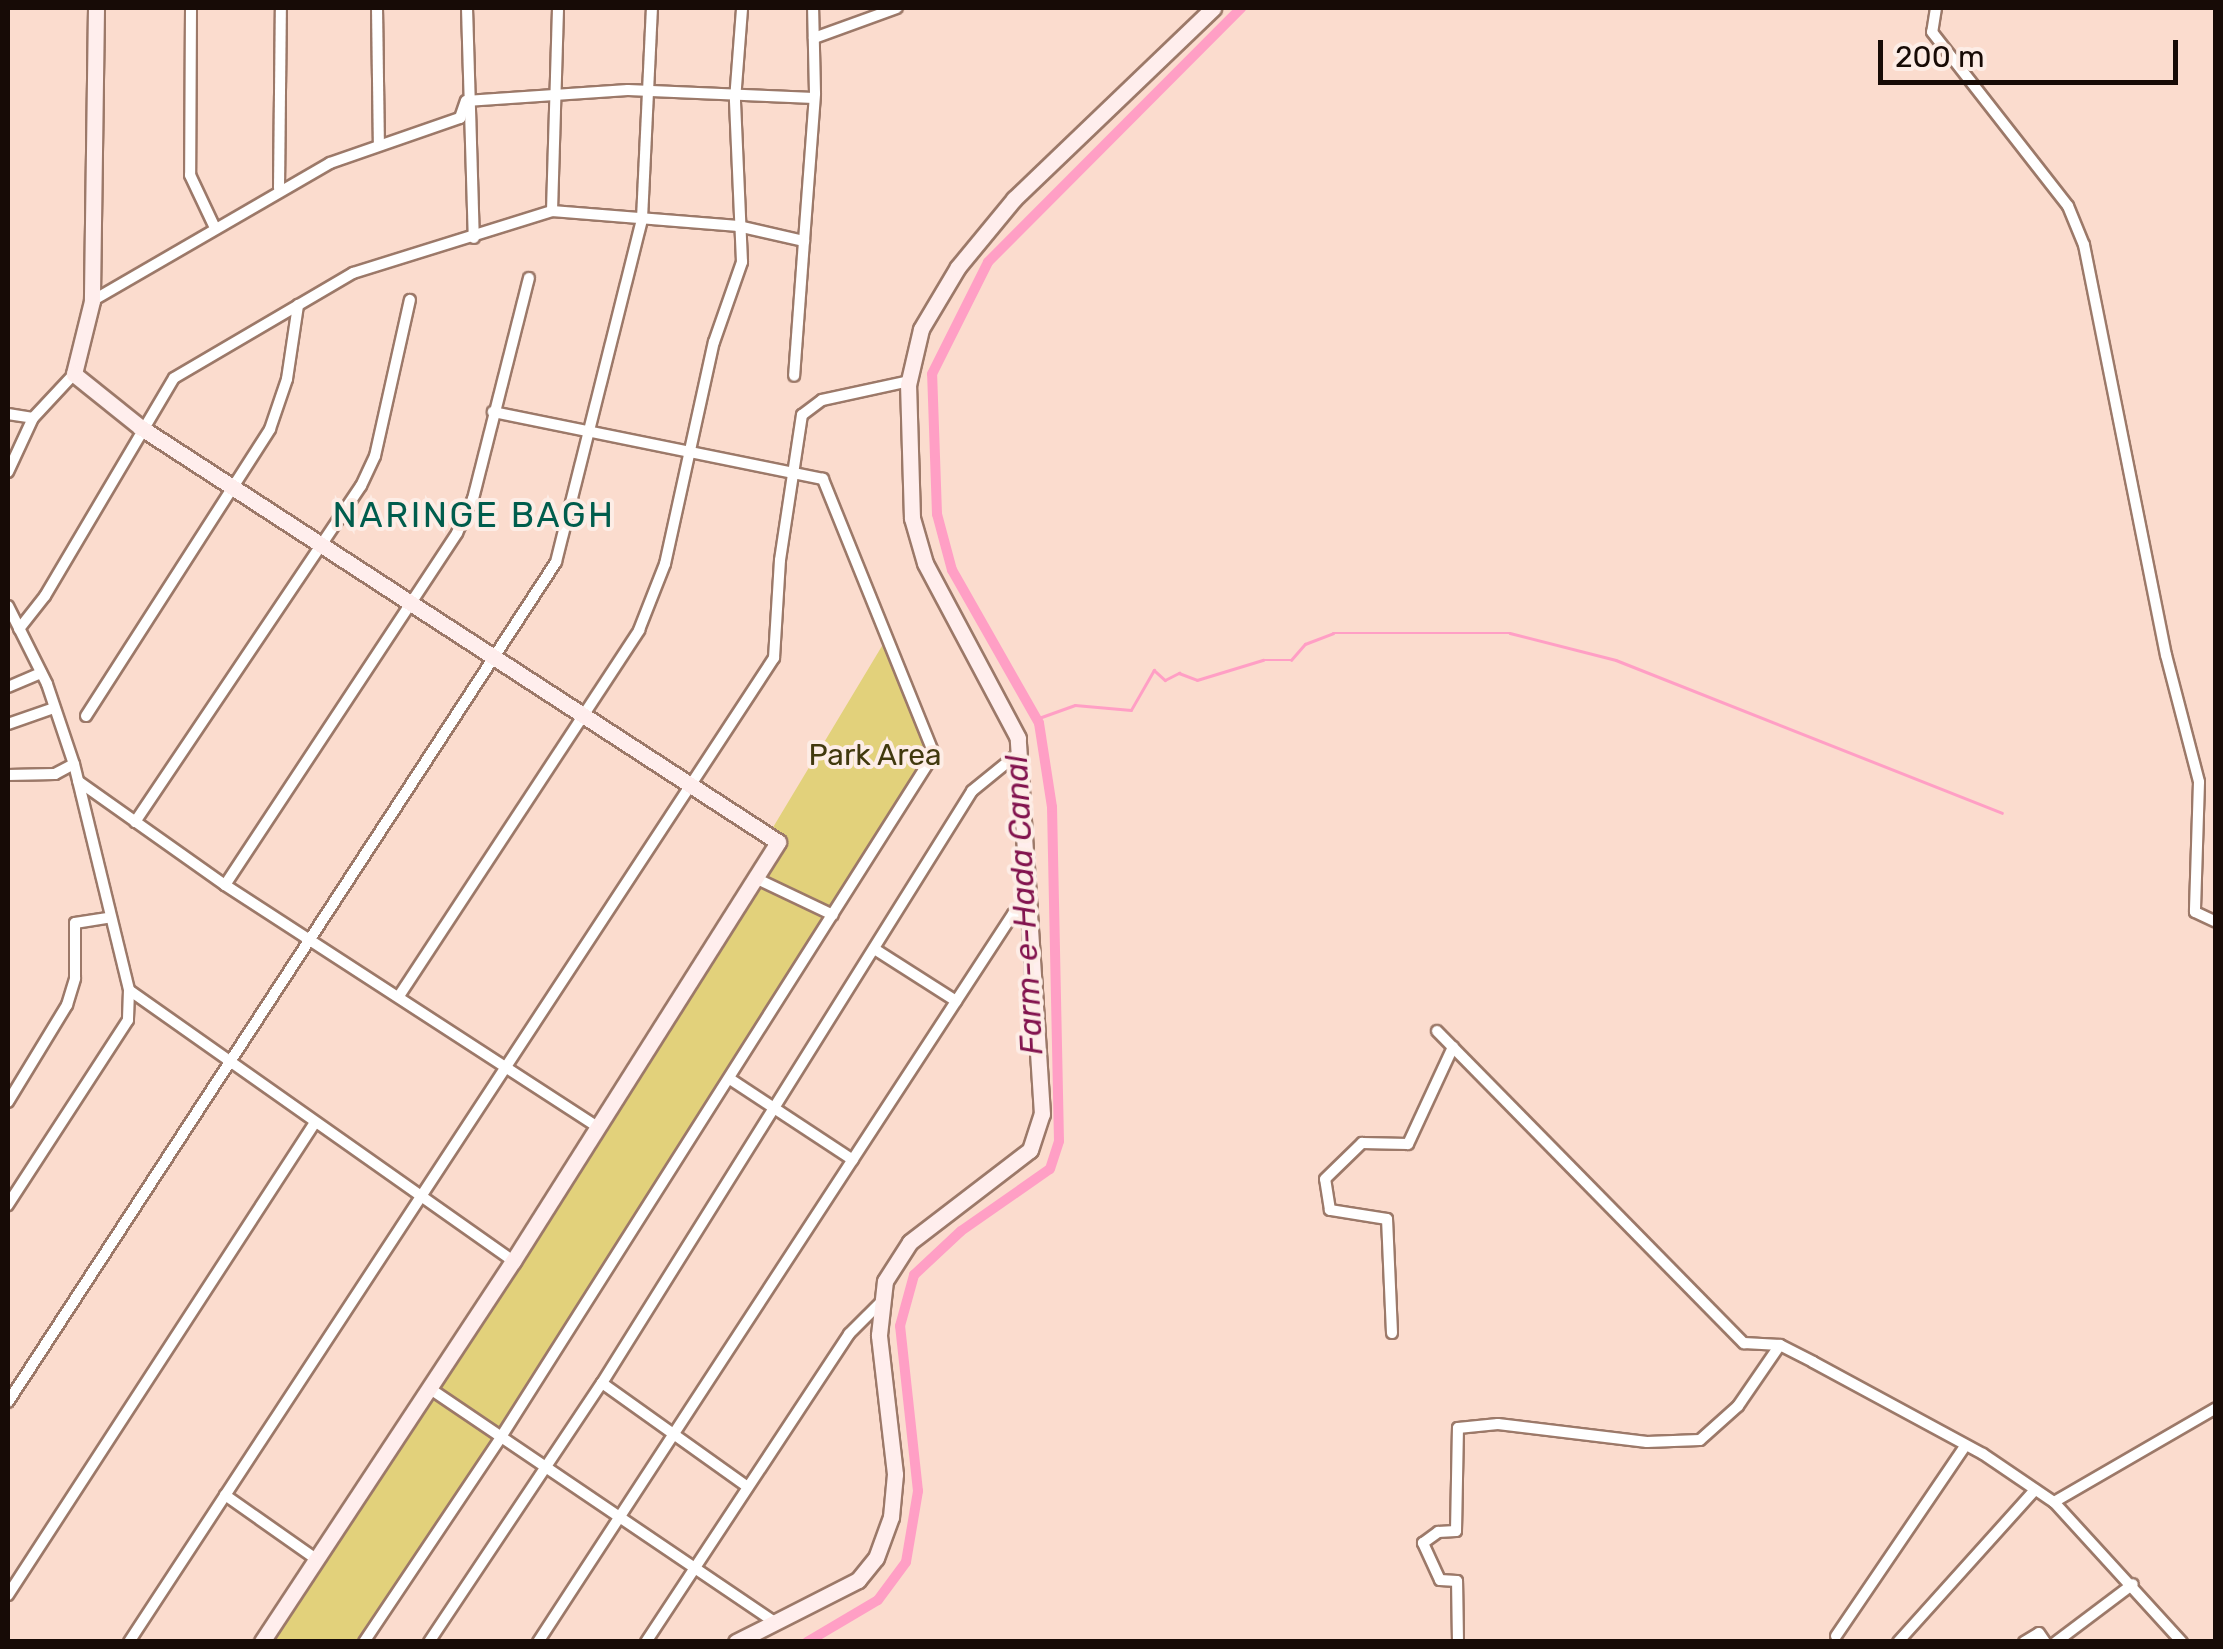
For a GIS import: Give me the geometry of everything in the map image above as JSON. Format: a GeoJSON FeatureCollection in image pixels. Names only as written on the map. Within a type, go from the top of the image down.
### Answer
{"type":"FeatureCollection","features":[{"type":"Feature","properties":{"kind":"street"},"geometry":{"type":"LineString","coordinates":[[8,472],[33,418],[74,374],[92,301],[96,8]]}},
{"type":"Feature","properties":{"kind":"street"},"geometry":{"type":"LineString","coordinates":[[191,8],[190,175],[214,228]]}},
{"type":"Feature","properties":{"kind":"street"},"geometry":{"type":"LineString","coordinates":[[279,188],[282,8]]}},
{"type":"Feature","properties":{"kind":"street"},"geometry":{"type":"LineString","coordinates":[[377,8],[379,143]]}},
{"type":"Feature","properties":{"kind":"street"},"geometry":{"type":"LineString","coordinates":[[467,8],[466,100],[474,238]]}},
{"type":"Feature","properties":{"kind":"street"},"geometry":{"type":"LineString","coordinates":[[552,211],[558,8]]}},
{"type":"Feature","properties":{"kind":"street"},"geometry":{"type":"LineString","coordinates":[[8,1402],[499,656],[556,562],[642,219],[652,8]]}},
{"type":"Feature","properties":{"kind":"street"},"geometry":{"type":"LineString","coordinates":[[399,996],[639,630],[665,564],[714,342],[742,262],[735,100],[742,8]]}},
{"type":"Feature","properties":{"kind":"street"},"geometry":{"type":"LineString","coordinates":[[794,376],[814,98],[813,8]]}},
{"type":"Feature","properties":{"kind":"street"},"geometry":{"type":"LineString","coordinates":[[814,38],[897,8]]}},
{"type":"Feature","properties":{"kind":"street"},"geometry":{"type":"LineString","coordinates":[[736,1642],[858,1580],[876,1558],[891,1517],[895,1474],[882,1372],[885,1281],[910,1242],[1030,1150],[1042,1114],[1020,752],[921,548],[912,518],[909,382],[921,328],[958,267],[1014,199],[1213,8]]}},
{"type":"Feature","properties":{"kind":"street"},"geometry":{"type":"LineString","coordinates":[[1936,8],[1932,32],[2068,206],[2084,245],[2166,655],[2199,782],[2195,912],[2216,922]]}},
{"type":"Feature","properties":{"kind":"street"},"geometry":{"type":"LineString","coordinates":[[466,100],[628,90],[735,100],[814,98]]}},
{"type":"Feature","properties":{"kind":"street"},"geometry":{"type":"LineString","coordinates":[[92,301],[279,188],[379,143],[460,118],[466,100]]}},
{"type":"Feature","properties":{"kind":"street"},"geometry":{"type":"LineString","coordinates":[[19,629],[45,596],[140,428],[174,378],[353,274],[552,211],[738,226],[804,241]]}},
{"type":"Feature","properties":{"kind":"street"},"geometry":{"type":"LineString","coordinates":[[225,885],[474,499],[529,278]]}},
{"type":"Feature","properties":{"kind":"street"},"geometry":{"type":"LineString","coordinates":[[135,822],[376,456],[410,300]]}},
{"type":"Feature","properties":{"kind":"street"},"geometry":{"type":"LineString","coordinates":[[86,716],[270,429],[298,305]]}},
{"type":"Feature","properties":{"kind":"street"},"geometry":{"type":"LineString","coordinates":[[74,374],[140,428],[499,656],[778,842],[514,1261],[262,1642]]}},
{"type":"Feature","properties":{"kind":"street"},"geometry":{"type":"LineString","coordinates":[[129,1642],[507,1068],[688,781],[774,658],[802,415],[822,400],[909,382]]}},
{"type":"Feature","properties":{"kind":"street"},"geometry":{"type":"LineString","coordinates":[[364,1642],[501,1437],[934,754],[823,478],[792,476],[493,412]]}},
{"type":"Feature","properties":{"kind":"street"},"geometry":{"type":"LineString","coordinates":[[8,414],[33,418]]}},
{"type":"Feature","properties":{"kind":"street"},"geometry":{"type":"LineString","coordinates":[[8,606],[40,673],[74,764],[108,918],[129,990],[128,1020],[8,1205]]}},
{"type":"Feature","properties":{"kind":"street"},"geometry":{"type":"LineString","coordinates":[[8,687],[40,673]]}},
{"type":"Feature","properties":{"kind":"street"},"geometry":{"type":"LineString","coordinates":[[8,724],[54,708]]}},
{"type":"Feature","properties":{"kind":"street"},"geometry":{"type":"LineString","coordinates":[[428,1642],[602,1383],[972,791],[1020,752]]}},
{"type":"Feature","properties":{"kind":"street"},"geometry":{"type":"LineString","coordinates":[[8,775],[55,774],[74,764]]}},
{"type":"Feature","properties":{"kind":"street"},"geometry":{"type":"LineString","coordinates":[[77,780],[225,885],[598,1127]]}},
{"type":"Feature","properties":{"kind":"street"},"geometry":{"type":"LineString","coordinates":[[755,878],[833,915]]}},
{"type":"Feature","properties":{"kind":"street"},"geometry":{"type":"LineString","coordinates":[[538,1642],[1012,914],[1032,907]]}},
{"type":"Feature","properties":{"kind":"street"},"geometry":{"type":"LineString","coordinates":[[8,1102],[67,1005],[75,978],[75,924],[108,918]]}},
{"type":"Feature","properties":{"kind":"street"},"geometry":{"type":"LineString","coordinates":[[876,950],[956,1001]]}},
{"type":"Feature","properties":{"kind":"street"},"geometry":{"type":"LineString","coordinates":[[129,990],[314,1124],[514,1261]]}},
{"type":"Feature","properties":{"kind":"street"},"geometry":{"type":"LineString","coordinates":[[1438,1031],[1744,1343],[1780,1345],[1965,1446],[2054,1502],[2101,1559],[2133,1584],[2182,1642]]}},
{"type":"Feature","properties":{"kind":"street"},"geometry":{"type":"LineString","coordinates":[[1392,1332],[1387,1220],[1330,1210],[1322,1194],[1325,1179],[1362,1143],[1408,1144],[1453,1048]]}},
{"type":"Feature","properties":{"kind":"street"},"geometry":{"type":"LineString","coordinates":[[730,1079],[852,1160]]}},
{"type":"Feature","properties":{"kind":"street"},"geometry":{"type":"LineString","coordinates":[[8,1596],[314,1124]]}},
{"type":"Feature","properties":{"kind":"street"},"geometry":{"type":"LineString","coordinates":[[646,1642],[849,1334],[882,1302]]}},
{"type":"Feature","properties":{"kind":"street"},"geometry":{"type":"LineString","coordinates":[[1458,1642],[1457,1581],[1440,1580],[1423,1543],[1438,1532],[1456,1530],[1458,1428],[1498,1424],[1647,1442],[1700,1440],[1738,1406],[1780,1345]]}},
{"type":"Feature","properties":{"kind":"street"},"geometry":{"type":"LineString","coordinates":[[602,1383],[748,1487]]}},
{"type":"Feature","properties":{"kind":"street"},"geometry":{"type":"LineString","coordinates":[[429,1388],[774,1622]]}},
{"type":"Feature","properties":{"kind":"street"},"geometry":{"type":"LineString","coordinates":[[2054,1502],[2216,1408]]}},
{"type":"Feature","properties":{"kind":"street"},"geometry":{"type":"LineString","coordinates":[[1836,1636],[1965,1446]]}},
{"type":"Feature","properties":{"kind":"street"},"geometry":{"type":"LineString","coordinates":[[1898,1642],[2034,1490]]}},
{"type":"Feature","properties":{"kind":"street"},"geometry":{"type":"LineString","coordinates":[[225,1496],[316,1560]]}},
{"type":"Feature","properties":{"kind":"street"},"geometry":{"type":"LineString","coordinates":[[2056,1642],[2133,1584]]}},
{"type":"Feature","properties":{"kind":"street"},"geometry":{"type":"LineString","coordinates":[[2024,1642],[2039,1633],[2045,1642]]}},
{"type":"Feature","properties":{"kind":"green space","name":"Park Area"},"geometry":{"type":"Polygon","coordinates":[[[885,641],[934,754],[364,1641],[262,1642],[778,843],[769,834],[885,641]]]}},
{"type":"Feature","properties":{"kind":"waterway","name":"Farm-e-Hada Canal"},"geometry":{"type":"LineString","coordinates":[[807,1642],[878,1600],[906,1562],[918,1491],[900,1326],[914,1275],[961,1231],[1050,1169],[1059,1141],[1052,807],[1039,723],[952,570],[937,514],[932,374],[988,262],[1241,8]]}},
{"type":"Feature","properties":{"kind":"waterway"},"geometry":{"type":"LineString","coordinates":[[1036,719],[1075,705],[1131,710],[1154,670],[1165,680],[1179,673],[1197,680],[1263,660],[1291,660],[1305,644],[1333,633],[1510,633],[1616,660],[2002,813]]}},
{"type":"Feature","properties":{"kind":"district","name":"NARINGE BAGH"},"geometry":{"type":"Point","coordinates":[474,515]}}]}
